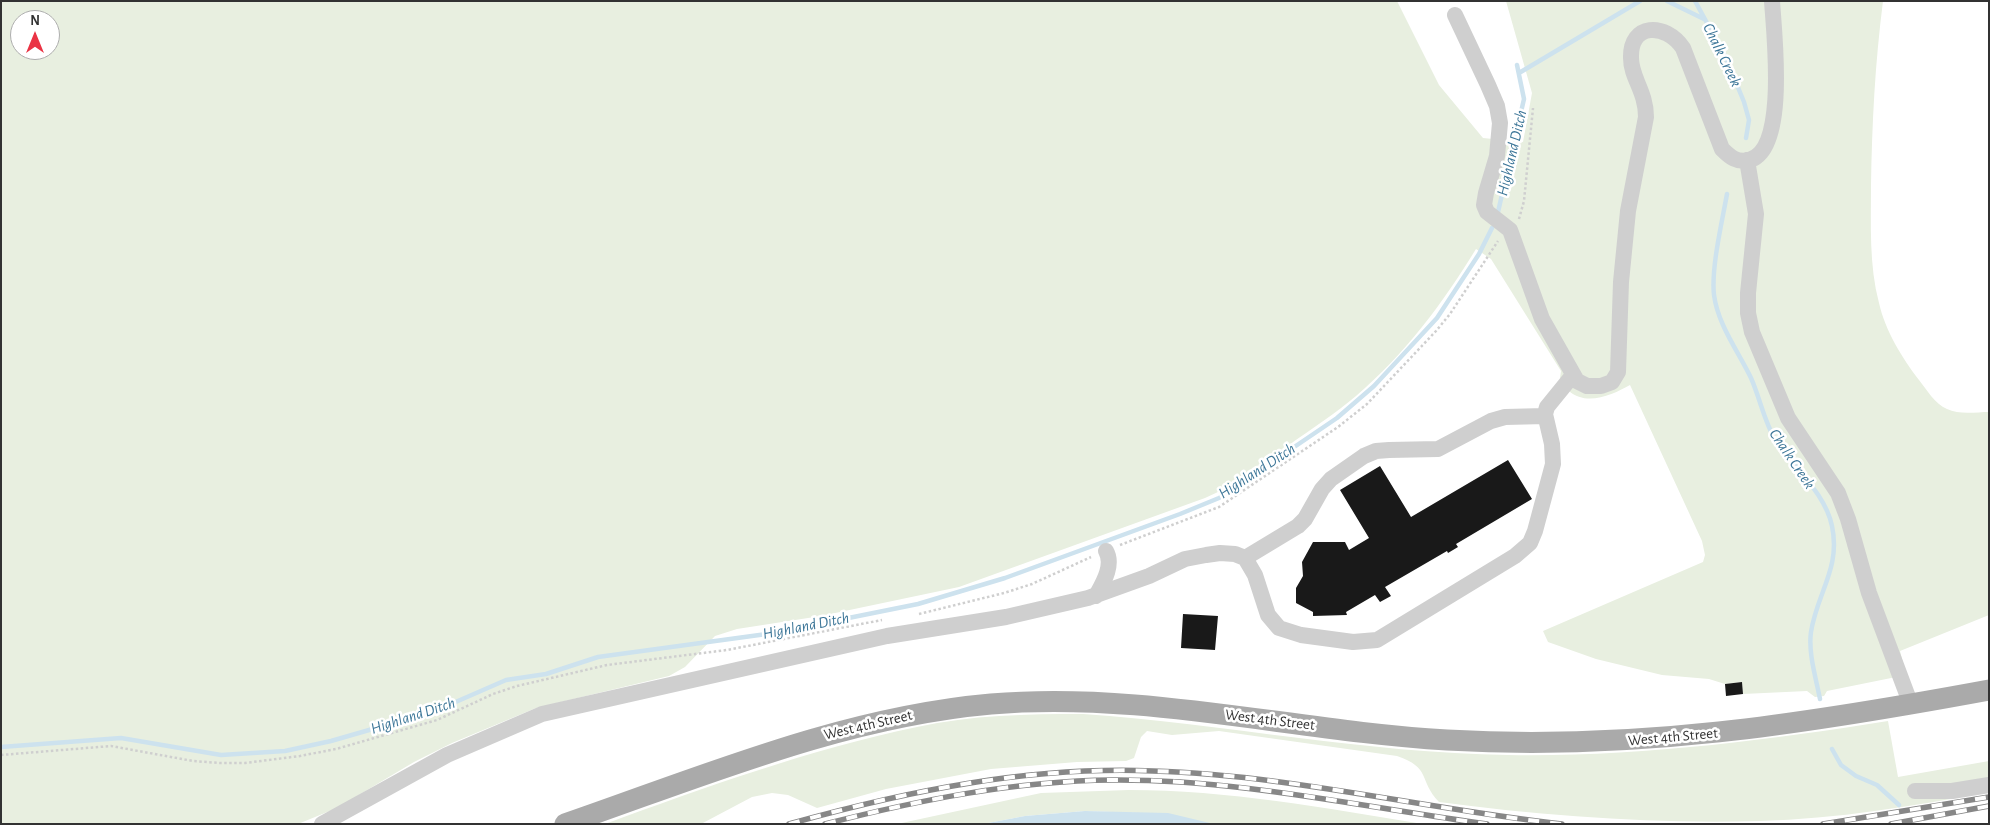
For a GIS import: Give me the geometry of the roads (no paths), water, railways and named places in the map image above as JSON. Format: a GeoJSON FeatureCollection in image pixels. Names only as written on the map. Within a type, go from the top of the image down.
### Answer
{"type":"FeatureCollection","features":[{"type":"Feature","properties":{"kind":"main road","name":"West 4th Street"},"geometry":{"type":"LineString","coordinates":[[565,824],[812,739],[900,717],[990,704],[1057,701],[1119,703],[1385,735],[1513,743],[1582,743],[1711,735],[1911,705],[1989,690]]}},
{"type":"Feature","properties":{"kind":"lane"},"geometry":{"type":"LineString","coordinates":[[1455,15],[1497,106],[1500,123],[1497,156],[1484,205],[1486,212],[1510,230],[1542,318],[1576,380],[1587,386],[1601,386],[1612,382],[1618,372],[1621,282],[1628,211],[1646,117],[1643,91],[1632,68],[1630,57],[1633,45],[1640,34],[1650,29],[1662,30],[1675,36],[1683,48],[1722,149],[1730,157],[1742,162],[1762,153],[1769,142],[1774,116],[1775,50],[1772,1]]}},
{"type":"Feature","properties":{"kind":"lane"},"geometry":{"type":"LineString","coordinates":[[1747,160],[1756,214],[1748,293],[1748,313],[1752,332],[1788,418],[1838,493],[1848,519],[1869,593],[1911,705]]}},
{"type":"Feature","properties":{"kind":"lane"},"geometry":{"type":"LineString","coordinates":[[322,824],[447,755],[542,714],[878,638],[1006,617],[1096,596],[1149,576],[1185,559],[1220,553],[1234,554],[1245,558],[1255,574],[1268,615],[1279,628],[1301,635],[1354,642],[1377,640],[1515,556],[1530,543],[1539,519],[1553,464],[1552,444],[1545,416],[1547,407],[1573,375]]}},
{"type":"Feature","properties":{"kind":"lane"},"geometry":{"type":"LineString","coordinates":[[1245,558],[1298,526],[1305,519],[1322,489],[1331,479],[1364,456],[1376,451],[1438,449],[1490,420],[1505,417],[1545,416]]}},
{"type":"Feature","properties":{"kind":"lane"},"geometry":{"type":"LineString","coordinates":[[1096,596],[1104,580],[1108,565],[1109,556],[1106,551]]}},
{"type":"Feature","properties":{"kind":"lane"},"geometry":{"type":"LineString","coordinates":[[1916,791],[1952,791],[1989,785]]}},
{"type":"Feature","properties":{"kind":"water"},"geometry":{"type":"Polygon","coordinates":[[[1085,811],[1168,813],[1214,824],[983,824],[1025,816],[1085,811]]]}},
{"type":"Feature","properties":{"kind":"waterway"},"geometry":{"type":"LineString","coordinates":[[1519,73],[1640,1]]}},
{"type":"Feature","properties":{"kind":"waterway"},"geometry":{"type":"LineString","coordinates":[[1667,1],[1704,19]]}},
{"type":"Feature","properties":{"kind":"waterway","name":"Chalk Creek"},"geometry":{"type":"LineString","coordinates":[[1695,1],[1725,56],[1744,102],[1749,120],[1746,138]]}},
{"type":"Feature","properties":{"kind":"waterway","name":"Highland Ditch"},"geometry":{"type":"LineString","coordinates":[[1498,212],[1524,99],[1517,65]]}},
{"type":"Feature","properties":{"kind":"waterway","name":"Chalk Creek"},"geometry":{"type":"LineString","coordinates":[[1727,194],[1714,272],[1713,284],[1716,306],[1724,327],[1751,378],[1772,434],[1783,451],[1816,492],[1823,503],[1832,526],[1834,541],[1831,568],[1814,618],[1810,640],[1820,699]]}},
{"type":"Feature","properties":{"kind":"waterway","name":"Highland Ditch"},"geometry":{"type":"LineString","coordinates":[[1,747],[121,738],[221,755],[285,751],[331,741],[435,711],[506,680],[546,674],[598,657],[774,633],[918,604],[1005,578],[1219,498],[1337,418],[1374,386],[1437,318],[1479,254],[1492,228]]}},
{"type":"Feature","properties":{"kind":"waterway","name":"Chalk Creek"},"geometry":{"type":"LineString","coordinates":[[1832,749],[1841,765],[1856,776],[1877,785],[1899,805]]}},
{"type":"Feature","properties":{"kind":"railway"},"geometry":{"type":"LineString","coordinates":[[789,824],[878,801],[969,783],[1014,777],[1107,770],[1204,774],[1255,779],[1562,824]]}},
{"type":"Feature","properties":{"kind":"railway"},"geometry":{"type":"LineString","coordinates":[[825,824],[967,793],[1039,784],[1112,780],[1207,784],[1254,789],[1487,824]]}},
{"type":"Feature","properties":{"kind":"railway"},"geometry":{"type":"LineString","coordinates":[[1823,824],[1989,797]]}},
{"type":"Feature","properties":{"kind":"railway"},"geometry":{"type":"LineString","coordinates":[[1891,824],[1989,806]]}}]}
